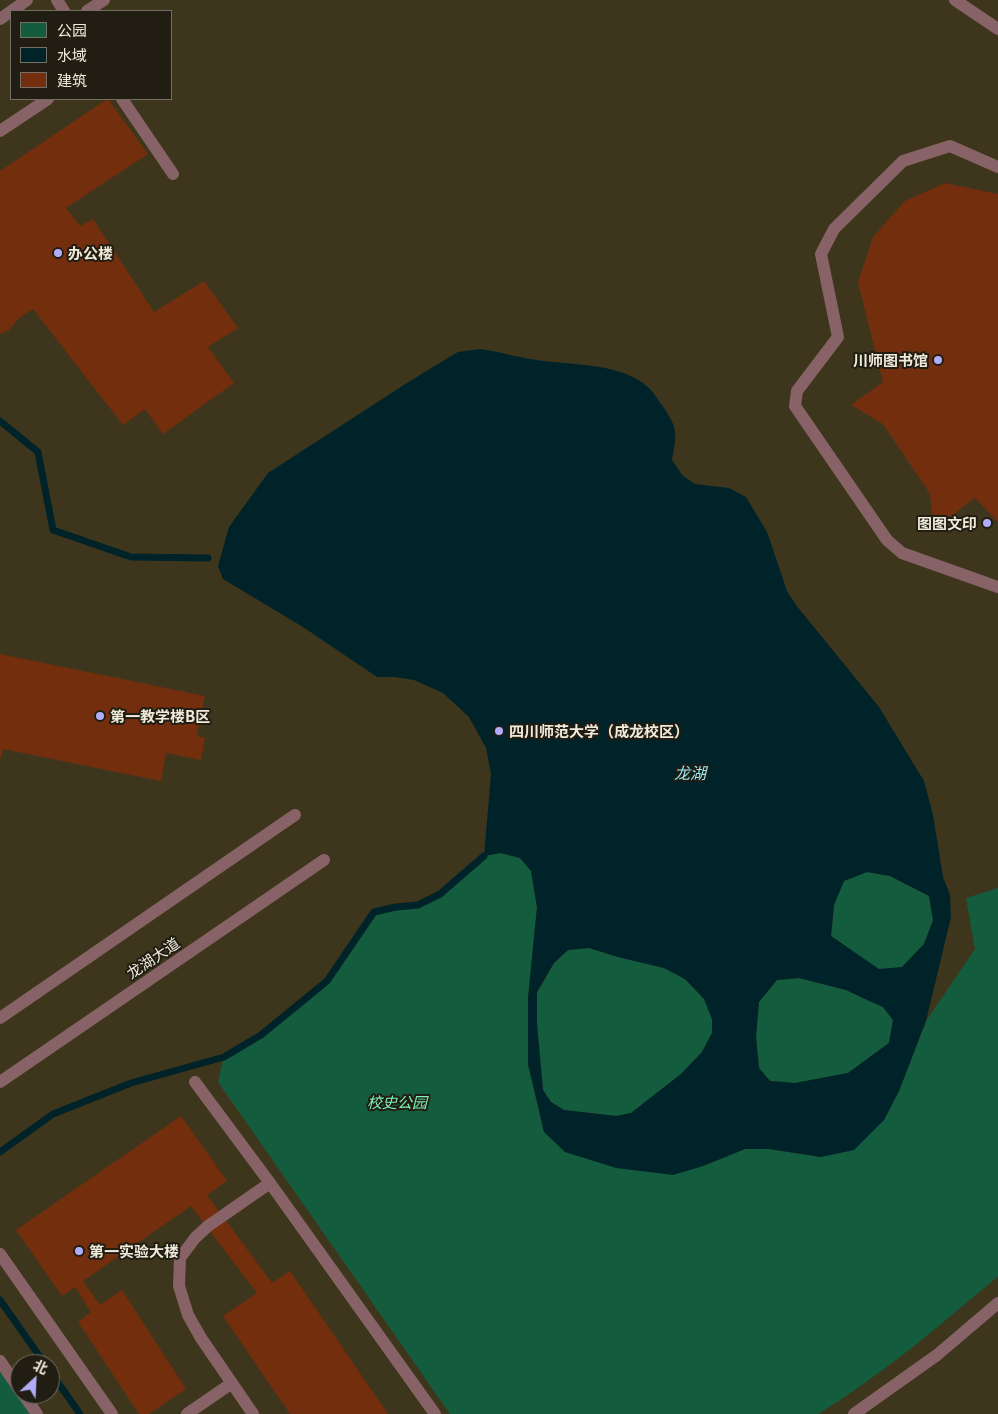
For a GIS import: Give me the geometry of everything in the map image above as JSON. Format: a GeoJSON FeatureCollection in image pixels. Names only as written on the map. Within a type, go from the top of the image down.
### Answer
{"type":"FeatureCollection","features":[{"type":"Feature","properties":{"kind":"lane"},"geometry":{"type":"LineString","coordinates":[[13,10],[27,0]]}},
{"type":"Feature","properties":{"kind":"lane"},"geometry":{"type":"LineString","coordinates":[[89,10],[104,0]]}},
{"type":"Feature","properties":{"kind":"lane"},"geometry":{"type":"LineString","coordinates":[[955,0],[998,29]]}},
{"type":"Feature","properties":{"kind":"lane"},"geometry":{"type":"LineString","coordinates":[[0,131],[46,100]]}},
{"type":"Feature","properties":{"kind":"lane"},"geometry":{"type":"LineString","coordinates":[[123,100],[173,174]]}},
{"type":"Feature","properties":{"kind":"lane"},"geometry":{"type":"LineString","coordinates":[[998,167],[950,146],[903,162],[834,229],[820,254],[838,337],[797,391],[795,406],[887,540],[902,553],[998,587]]}},
{"type":"Feature","properties":{"kind":"lane"},"geometry":{"type":"LineString","coordinates":[[0,1018],[295,815]]}},
{"type":"Feature","properties":{"kind":"lane","name":"龙湖大道"},"geometry":{"type":"LineString","coordinates":[[0,1082],[324,860]]}},
{"type":"Feature","properties":{"kind":"lane"},"geometry":{"type":"LineString","coordinates":[[195,1082],[435,1414]]}},
{"type":"Feature","properties":{"kind":"lane"},"geometry":{"type":"LineString","coordinates":[[253,1414],[201,1338],[188,1315],[179,1286],[180,1258],[195,1238],[208,1226],[270,1184]]}},
{"type":"Feature","properties":{"kind":"lane"},"geometry":{"type":"LineString","coordinates":[[0,1254],[112,1414]]}},
{"type":"Feature","properties":{"kind":"lane"},"geometry":{"type":"LineString","coordinates":[[854,1414],[937,1356],[998,1303]]}},
{"type":"Feature","properties":{"kind":"lane"},"geometry":{"type":"LineString","coordinates":[[0,1362],[10,1376]]}},
{"type":"Feature","properties":{"kind":"lane"},"geometry":{"type":"LineString","coordinates":[[187,1414],[232,1383]]}},
{"type":"Feature","properties":{"kind":"green space","name":"校史公园"},"geometry":{"type":"Polygon","coordinates":[[[501,853],[520,858],[531,871],[537,907],[528,998],[528,1064],[544,1132],[703,1166],[745,1149],[769,1149],[821,1157],[884,1120],[899,1091],[926,1021],[975,949],[966,898],[998,888],[998,1277],[932,1332],[865,1383],[818,1414],[450,1414],[218,1082],[224,1057],[261,1035],[327,981],[374,912],[411,909],[430,899],[454,882],[484,856],[501,853]]]}},
{"type":"Feature","properties":{"kind":"green space"},"geometry":{"type":"Polygon","coordinates":[[[867,872],[890,876],[929,896],[933,920],[924,944],[902,967],[879,970],[831,936],[834,905],[844,881],[867,872]]]}},
{"type":"Feature","properties":{"kind":"green space"},"geometry":{"type":"Polygon","coordinates":[[[589,948],[664,968],[685,979],[704,999],[712,1019],[712,1033],[702,1052],[681,1074],[631,1113],[616,1116],[564,1110],[551,1102],[543,1090],[537,1024],[537,993],[554,963],[568,950],[589,948]]]}},
{"type":"Feature","properties":{"kind":"green space"},"geometry":{"type":"Polygon","coordinates":[[[799,978],[846,990],[883,1007],[893,1020],[889,1043],[848,1073],[795,1083],[770,1081],[759,1068],[756,1037],[759,1002],[777,980],[799,978]]]}},
{"type":"Feature","properties":{"kind":"green space"},"geometry":{"type":"Polygon","coordinates":[[[0,1361],[10,1375],[10,1404],[30,1404],[37,1414],[0,1414],[0,1361]]]}},
{"type":"Feature","properties":{"kind":"water","name":"龙湖"},"geometry":{"type":"Polygon","coordinates":[[[480,349],[536,360],[600,367],[627,374],[639,380],[651,390],[671,419],[675,430],[672,460],[683,476],[695,484],[729,488],[746,497],[767,532],[787,591],[796,605],[879,707],[924,781],[933,815],[943,877],[950,895],[951,917],[926,1021],[899,1091],[884,1120],[854,1150],[821,1157],[769,1149],[745,1149],[703,1166],[673,1175],[616,1168],[565,1152],[544,1132],[528,1064],[528,998],[537,907],[531,871],[520,858],[501,853],[484,856],[491,774],[486,748],[469,717],[443,693],[414,680],[377,677],[303,627],[223,579],[218,566],[229,527],[268,473],[458,352],[480,349]],[[867,872],[844,881],[834,905],[831,936],[879,969],[902,967],[924,944],[933,920],[929,896],[890,876],[867,872]],[[589,948],[568,950],[554,963],[537,992],[537,1024],[543,1090],[551,1102],[564,1110],[616,1116],[631,1113],[681,1074],[702,1052],[712,1033],[712,1019],[704,999],[685,979],[664,968],[589,948]],[[799,978],[777,980],[759,1002],[756,1037],[759,1068],[770,1081],[795,1083],[848,1073],[889,1043],[893,1020],[883,1007],[846,990],[799,978]]]}},
{"type":"Feature","properties":{"kind":"building","name":"办公楼"},"geometry":{"type":"Polygon","coordinates":[[[106,100],[109,100],[148,154],[66,208],[80,226],[93,219],[154,312],[204,281],[238,328],[208,347],[234,383],[163,434],[145,409],[123,425],[33,309],[19,318],[9,330],[0,334],[0,171],[106,100]]]}},
{"type":"Feature","properties":{"kind":"building","name":"川师图书馆"},"geometry":{"type":"Polygon","coordinates":[[[945,183],[998,194],[998,522],[975,498],[934,529],[930,494],[883,424],[851,405],[883,382],[858,282],[873,237],[905,201],[945,183]]]}},
{"type":"Feature","properties":{"kind":"building","name":"第一教学楼B区"},"geometry":{"type":"Polygon","coordinates":[[[0,654],[205,696],[197,736],[205,738],[201,760],[166,753],[161,781],[3,749],[0,760],[0,654]]]}},
{"type":"Feature","properties":{"kind":"building","name":"第一实验大楼"},"geometry":{"type":"Polygon","coordinates":[[[181,1116],[227,1181],[207,1195],[272,1283],[290,1271],[388,1414],[290,1414],[223,1316],[257,1293],[191,1206],[83,1281],[100,1305],[122,1290],[186,1389],[149,1414],[139,1414],[78,1322],[91,1312],[75,1287],[62,1296],[16,1230],[181,1116]]]}},
{"type":"Feature","properties":{"kind":"waterway"},"geometry":{"type":"LineString","coordinates":[[0,421],[38,452],[53,530],[131,557],[208,558]]}},
{"type":"Feature","properties":{"kind":"waterway"},"geometry":{"type":"LineString","coordinates":[[0,1152],[53,1114],[131,1083],[224,1057],[261,1035],[327,981],[374,912],[418,905],[440,894],[484,856]]}},
{"type":"Feature","properties":{"kind":"waterway"},"geometry":{"type":"LineString","coordinates":[[0,1300],[38,1354]]}},
{"type":"Feature","properties":{"kind":"waterway"},"geometry":{"type":"LineString","coordinates":[[60,1385],[80,1414]]}},
{"type":"Feature","properties":{"kind":"place","name":"办公楼"},"geometry":{"type":"Point","coordinates":[58,253]}},
{"type":"Feature","properties":{"kind":"place","name":"川师图书馆"},"geometry":{"type":"Point","coordinates":[938,360]}},
{"type":"Feature","properties":{"kind":"place","name":"图图文印"},"geometry":{"type":"Point","coordinates":[987,523]}},
{"type":"Feature","properties":{"kind":"place","name":"第一教学楼B区"},"geometry":{"type":"Point","coordinates":[100,716]}},
{"type":"Feature","properties":{"kind":"place","name":"四川师范大学（成龙校区）"},"geometry":{"type":"Point","coordinates":[499,731]}},
{"type":"Feature","properties":{"kind":"place","name":"第一实验大楼"},"geometry":{"type":"Point","coordinates":[79,1251]}}]}
